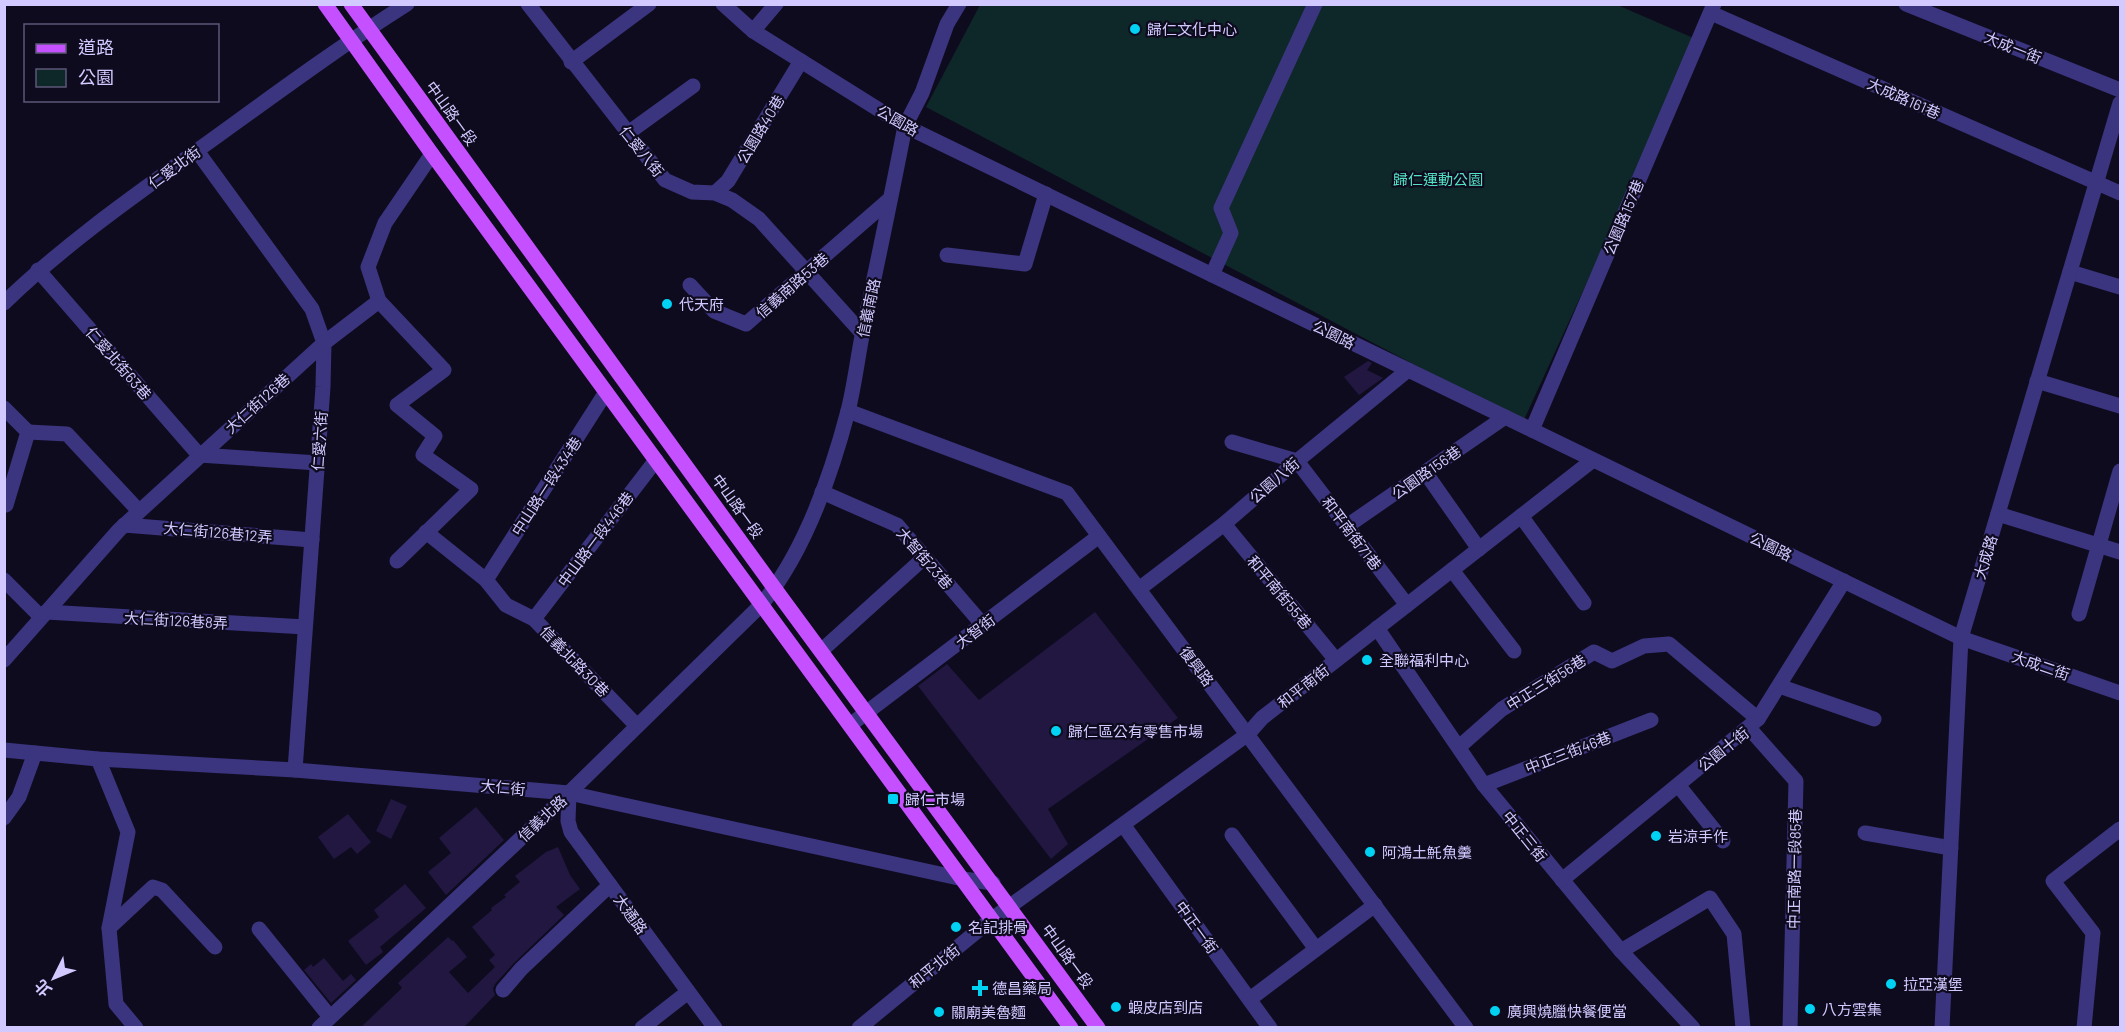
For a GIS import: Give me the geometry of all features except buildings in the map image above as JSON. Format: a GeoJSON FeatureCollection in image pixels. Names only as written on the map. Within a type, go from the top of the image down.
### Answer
{"type":"FeatureCollection","features":[{"type":"Feature","properties":{"kind":"main road"},"geometry":{"type":"LineString","coordinates":[[325,4],[432,154],[1071,1028]]}},
{"type":"Feature","properties":{"kind":"main road","name":"中山路一段"},"geometry":{"type":"LineString","coordinates":[[351,4],[775,589],[1098,1028]]}},
{"type":"Feature","properties":{"kind":"street","name":"仁愛北街"},"geometry":{"type":"LineString","coordinates":[[4,303],[38,270],[156,179],[351,40],[407,4]]}},
{"type":"Feature","properties":{"kind":"street","name":"仁愛八街"},"geometry":{"type":"LineString","coordinates":[[528,4],[664,180],[692,192],[715,193],[732,200],[759,219],[862,333]]}},
{"type":"Feature","properties":{"kind":"street"},"geometry":{"type":"LineString","coordinates":[[571,62],[649,4]]}},
{"type":"Feature","properties":{"kind":"street","name":"公園路"},"geometry":{"type":"LineString","coordinates":[[723,4],[753,31],[905,126],[1961,638]]}},
{"type":"Feature","properties":{"kind":"street"},"geometry":{"type":"LineString","coordinates":[[753,31],[776,4]]}},
{"type":"Feature","properties":{"kind":"street","name":"信義南路"},"geometry":{"type":"LineString","coordinates":[[762,605],[775,589],[804,535],[822,492],[848,411],[905,126],[922,93],[947,24],[958,4]]}},
{"type":"Feature","properties":{"kind":"street"},"geometry":{"type":"LineString","coordinates":[[1212,275],[1232,233],[1221,208],[1315,4]]}},
{"type":"Feature","properties":{"kind":"street","name":"大成一街"},"geometry":{"type":"LineString","coordinates":[[1906,4],[2121,90]]}},
{"type":"Feature","properties":{"kind":"street","name":"大成路161巷"},"geometry":{"type":"LineString","coordinates":[[1712,9],[2121,192]]}},
{"type":"Feature","properties":{"kind":"street","name":"公園路157巷"},"geometry":{"type":"LineString","coordinates":[[1532,430],[1712,9]]}},
{"type":"Feature","properties":{"kind":"street","name":"公園路40巷"},"geometry":{"type":"LineString","coordinates":[[715,193],[728,181],[801,61]]}},
{"type":"Feature","properties":{"kind":"street"},"geometry":{"type":"LineString","coordinates":[[628,133],[693,86]]}},
{"type":"Feature","properties":{"kind":"street","name":"大成路"},"geometry":{"type":"LineString","coordinates":[[1942,1028],[1961,638],[2121,103]]}},
{"type":"Feature","properties":{"kind":"street","name":"仁愛六街"},"geometry":{"type":"LineString","coordinates":[[197,151],[312,309],[324,343],[318,463],[295,770]]}},
{"type":"Feature","properties":{"kind":"street"},"geometry":{"type":"LineString","coordinates":[[397,561],[471,489],[423,455],[435,436],[397,405],[444,369],[379,301],[368,267],[384,223],[432,154]]}},
{"type":"Feature","properties":{"kind":"street"},"geometry":{"type":"LineString","coordinates":[[947,255],[1025,264],[1046,194]]}},
{"type":"Feature","properties":{"kind":"street","name":"信義南路53巷"},"geometry":{"type":"LineString","coordinates":[[690,285],[714,310],[746,324],[890,199]]}},
{"type":"Feature","properties":{"kind":"street","name":"仁愛北街63巷"},"geometry":{"type":"LineString","coordinates":[[38,270],[199,455]]}},
{"type":"Feature","properties":{"kind":"street"},"geometry":{"type":"LineString","coordinates":[[2070,272],[2121,288]]}},
{"type":"Feature","properties":{"kind":"street","name":"大仁街126巷"},"geometry":{"type":"LineString","coordinates":[[4,660],[124,525],[324,343],[379,301]]}},
{"type":"Feature","properties":{"kind":"street","name":"公園八街"},"geometry":{"type":"LineString","coordinates":[[1139,589],[1224,524],[1408,370]]}},
{"type":"Feature","properties":{"kind":"street"},"geometry":{"type":"LineString","coordinates":[[2037,381],[2121,406]]}},
{"type":"Feature","properties":{"kind":"street","name":"中山路一段434巷"},"geometry":{"type":"LineString","coordinates":[[486,580],[606,392]]}},
{"type":"Feature","properties":{"kind":"street"},"geometry":{"type":"LineString","coordinates":[[4,408],[28,432],[67,434],[139,511]]}},
{"type":"Feature","properties":{"kind":"street","name":"復興路"},"geometry":{"type":"LineString","coordinates":[[848,411],[1067,493],[1466,1028]]}},
{"type":"Feature","properties":{"kind":"street","name":"公園路156巷"},"geometry":{"type":"LineString","coordinates":[[1347,526],[1505,417]]}},
{"type":"Feature","properties":{"kind":"street"},"geometry":{"type":"LineString","coordinates":[[6,505],[28,432]]}},
{"type":"Feature","properties":{"kind":"street"},"geometry":{"type":"LineString","coordinates":[[1232,442],[1297,461]]}},
{"type":"Feature","properties":{"kind":"street"},"geometry":{"type":"LineString","coordinates":[[199,455],[318,463]]}},
{"type":"Feature","properties":{"kind":"street","name":"中山路一段446巷"},"geometry":{"type":"LineString","coordinates":[[534,619],[656,460]]}},
{"type":"Feature","properties":{"kind":"street","name":"和平南街"},"geometry":{"type":"LineString","coordinates":[[1010,906],[1124,826],[1248,734],[1262,718],[1593,460]]}},
{"type":"Feature","properties":{"kind":"street","name":"和平南街71巷"},"geometry":{"type":"LineString","coordinates":[[1297,461],[1407,605]]}},
{"type":"Feature","properties":{"kind":"street"},"geometry":{"type":"LineString","coordinates":[[2079,614],[2121,471]]}},
{"type":"Feature","properties":{"kind":"street"},"geometry":{"type":"LineString","coordinates":[[1425,472],[1479,549]]}},
{"type":"Feature","properties":{"kind":"street","name":"大智街23巷"},"geometry":{"type":"LineString","coordinates":[[822,492],[897,525],[983,625]]}},
{"type":"Feature","properties":{"kind":"street"},"geometry":{"type":"LineString","coordinates":[[1998,514],[2121,552]]}},
{"type":"Feature","properties":{"kind":"street"},"geometry":{"type":"LineString","coordinates":[[1521,516],[1584,603]]}},
{"type":"Feature","properties":{"kind":"street","name":"和平南街55巷"},"geometry":{"type":"LineString","coordinates":[[1224,524],[1336,660]]}},
{"type":"Feature","properties":{"kind":"street","name":"大仁街126巷12弄"},"geometry":{"type":"LineString","coordinates":[[124,525],[312,540]]}},
{"type":"Feature","properties":{"kind":"street","name":"信義北路30巷"},"geometry":{"type":"LineString","coordinates":[[426,532],[486,580],[506,605],[534,619],[638,726]]}},
{"type":"Feature","properties":{"kind":"street","name":"大智街"},"geometry":{"type":"LineString","coordinates":[[850,725],[1099,536]]}},
{"type":"Feature","properties":{"kind":"street"},"geometry":{"type":"LineString","coordinates":[[821,651],[925,557]]}},
{"type":"Feature","properties":{"kind":"street"},"geometry":{"type":"LineString","coordinates":[[1452,570],[1514,651]]}},
{"type":"Feature","properties":{"kind":"street"},"geometry":{"type":"LineString","coordinates":[[4,580],[44,615]]}},
{"type":"Feature","properties":{"kind":"street","name":"公園十街"},"geometry":{"type":"LineString","coordinates":[[1562,880],[1754,723],[1844,581]]}},
{"type":"Feature","properties":{"kind":"street","name":"信義北路"},"geometry":{"type":"LineString","coordinates":[[324,1022],[568,793],[762,605]]}},
{"type":"Feature","properties":{"kind":"street","name":"大仁街126巷8弄"},"geometry":{"type":"LineString","coordinates":[[44,615],[305,627]]}},
{"type":"Feature","properties":{"kind":"street","name":"中正三街"},"geometry":{"type":"LineString","coordinates":[[1377,628],[1484,785],[1621,951],[1693,1028]]}},
{"type":"Feature","properties":{"kind":"street","name":"大成二街"},"geometry":{"type":"LineString","coordinates":[[1961,638],[2121,693]]}},
{"type":"Feature","properties":{"kind":"street","name":"中正三街56巷"},"geometry":{"type":"LineString","coordinates":[[1459,747],[1502,709],[1594,652],[1612,661],[1644,646],[1669,644],[1754,723]]}},
{"type":"Feature","properties":{"kind":"street"},"geometry":{"type":"LineString","coordinates":[[1779,686],[1874,718]]}},
{"type":"Feature","properties":{"kind":"street","name":"中正三街46巷"},"geometry":{"type":"LineString","coordinates":[[1484,785],[1652,720]]}},
{"type":"Feature","properties":{"kind":"street","name":"中正南路一段85巷"},"geometry":{"type":"LineString","coordinates":[[1754,723],[1796,781],[1790,1028]]}},
{"type":"Feature","properties":{"kind":"street","name":"大仁街"},"geometry":{"type":"LineString","coordinates":[[4,750],[98,759],[295,770],[568,793],[993,884]]}},
{"type":"Feature","properties":{"kind":"street"},"geometry":{"type":"LineString","coordinates":[[4,818],[19,797],[35,753]]}},
{"type":"Feature","properties":{"kind":"street"},"geometry":{"type":"LineString","coordinates":[[98,759],[128,832],[109,928],[116,1004],[136,1028]]}},
{"type":"Feature","properties":{"kind":"street"},"geometry":{"type":"LineString","coordinates":[[1678,785],[1723,841]]}},
{"type":"Feature","properties":{"kind":"street","name":"大通路"},"geometry":{"type":"LineString","coordinates":[[568,793],[568,820],[571,832],[715,1028]]}},
{"type":"Feature","properties":{"kind":"street","name":"中正一街"},"geometry":{"type":"LineString","coordinates":[[1124,826],[1270,1028]]}},
{"type":"Feature","properties":{"kind":"street"},"geometry":{"type":"LineString","coordinates":[[2085,1028],[2093,933],[2053,881],[2121,829]]}},
{"type":"Feature","properties":{"kind":"street"},"geometry":{"type":"LineString","coordinates":[[1865,832],[1951,848]]}},
{"type":"Feature","properties":{"kind":"street"},"geometry":{"type":"LineString","coordinates":[[1232,835],[1316,949]]}},
{"type":"Feature","properties":{"kind":"street"},"geometry":{"type":"LineString","coordinates":[[503,990],[520,969],[610,885]]}},
{"type":"Feature","properties":{"kind":"street"},"geometry":{"type":"LineString","coordinates":[[109,928],[153,887],[162,890],[215,946]]}},
{"type":"Feature","properties":{"kind":"street"},"geometry":{"type":"LineString","coordinates":[[1621,951],[1710,898],[1734,934],[1743,1028]]}},
{"type":"Feature","properties":{"kind":"street"},"geometry":{"type":"LineString","coordinates":[[1250,999],[1375,905]]}},
{"type":"Feature","properties":{"kind":"street","name":"和平北街"},"geometry":{"type":"LineString","coordinates":[[862,1027],[1010,906]]}},
{"type":"Feature","properties":{"kind":"street"},"geometry":{"type":"LineString","coordinates":[[259,929],[324,1022]]}},
{"type":"Feature","properties":{"kind":"street"},"geometry":{"type":"LineString","coordinates":[[642,1028],[688,992]]}},
{"type":"Feature","properties":{"kind":"green space","name":"歸仁運動公園"},"geometry":{"type":"Polygon","coordinates":[[[1615,4],[1698,40],[1523,422],[926,107],[980,5],[1615,4]]]}},
{"type":"Feature","properties":{"kind":"place","name":"歸仁文化中心"},"geometry":{"type":"Point","coordinates":[1135,29]}},
{"type":"Feature","properties":{"kind":"place","name":"代天府"},"geometry":{"type":"Point","coordinates":[667,304]}},
{"type":"Feature","properties":{"kind":"place","name":"全聯福利中心"},"geometry":{"type":"Point","coordinates":[1367,660]}},
{"type":"Feature","properties":{"kind":"place","name":"歸仁區公有零售市場"},"geometry":{"type":"Point","coordinates":[1056,731]}},
{"type":"Feature","properties":{"kind":"place","name":"歸仁市場"},"geometry":{"type":"Point","coordinates":[893,799]}},
{"type":"Feature","properties":{"kind":"place","name":"岩涼手作"},"geometry":{"type":"Point","coordinates":[1656,836]}},
{"type":"Feature","properties":{"kind":"place","name":"阿鴻土魠魚羹"},"geometry":{"type":"Point","coordinates":[1370,852]}},
{"type":"Feature","properties":{"kind":"place","name":"名記排骨"},"geometry":{"type":"Point","coordinates":[956,927]}},
{"type":"Feature","properties":{"kind":"place","name":"拉亞漢堡"},"geometry":{"type":"Point","coordinates":[1891,984]}},
{"type":"Feature","properties":{"kind":"place","name":"德昌藥局"},"geometry":{"type":"Point","coordinates":[980,988]}},
{"type":"Feature","properties":{"kind":"place","name":"蝦皮店到店"},"geometry":{"type":"Point","coordinates":[1116,1007]}},
{"type":"Feature","properties":{"kind":"place","name":"八方雲集"},"geometry":{"type":"Point","coordinates":[1810,1009]}},
{"type":"Feature","properties":{"kind":"place","name":"廣興燒臘快餐便當"},"geometry":{"type":"Point","coordinates":[1495,1011]}},
{"type":"Feature","properties":{"kind":"place","name":"關廟美魯麵"},"geometry":{"type":"Point","coordinates":[939,1012]}}]}
